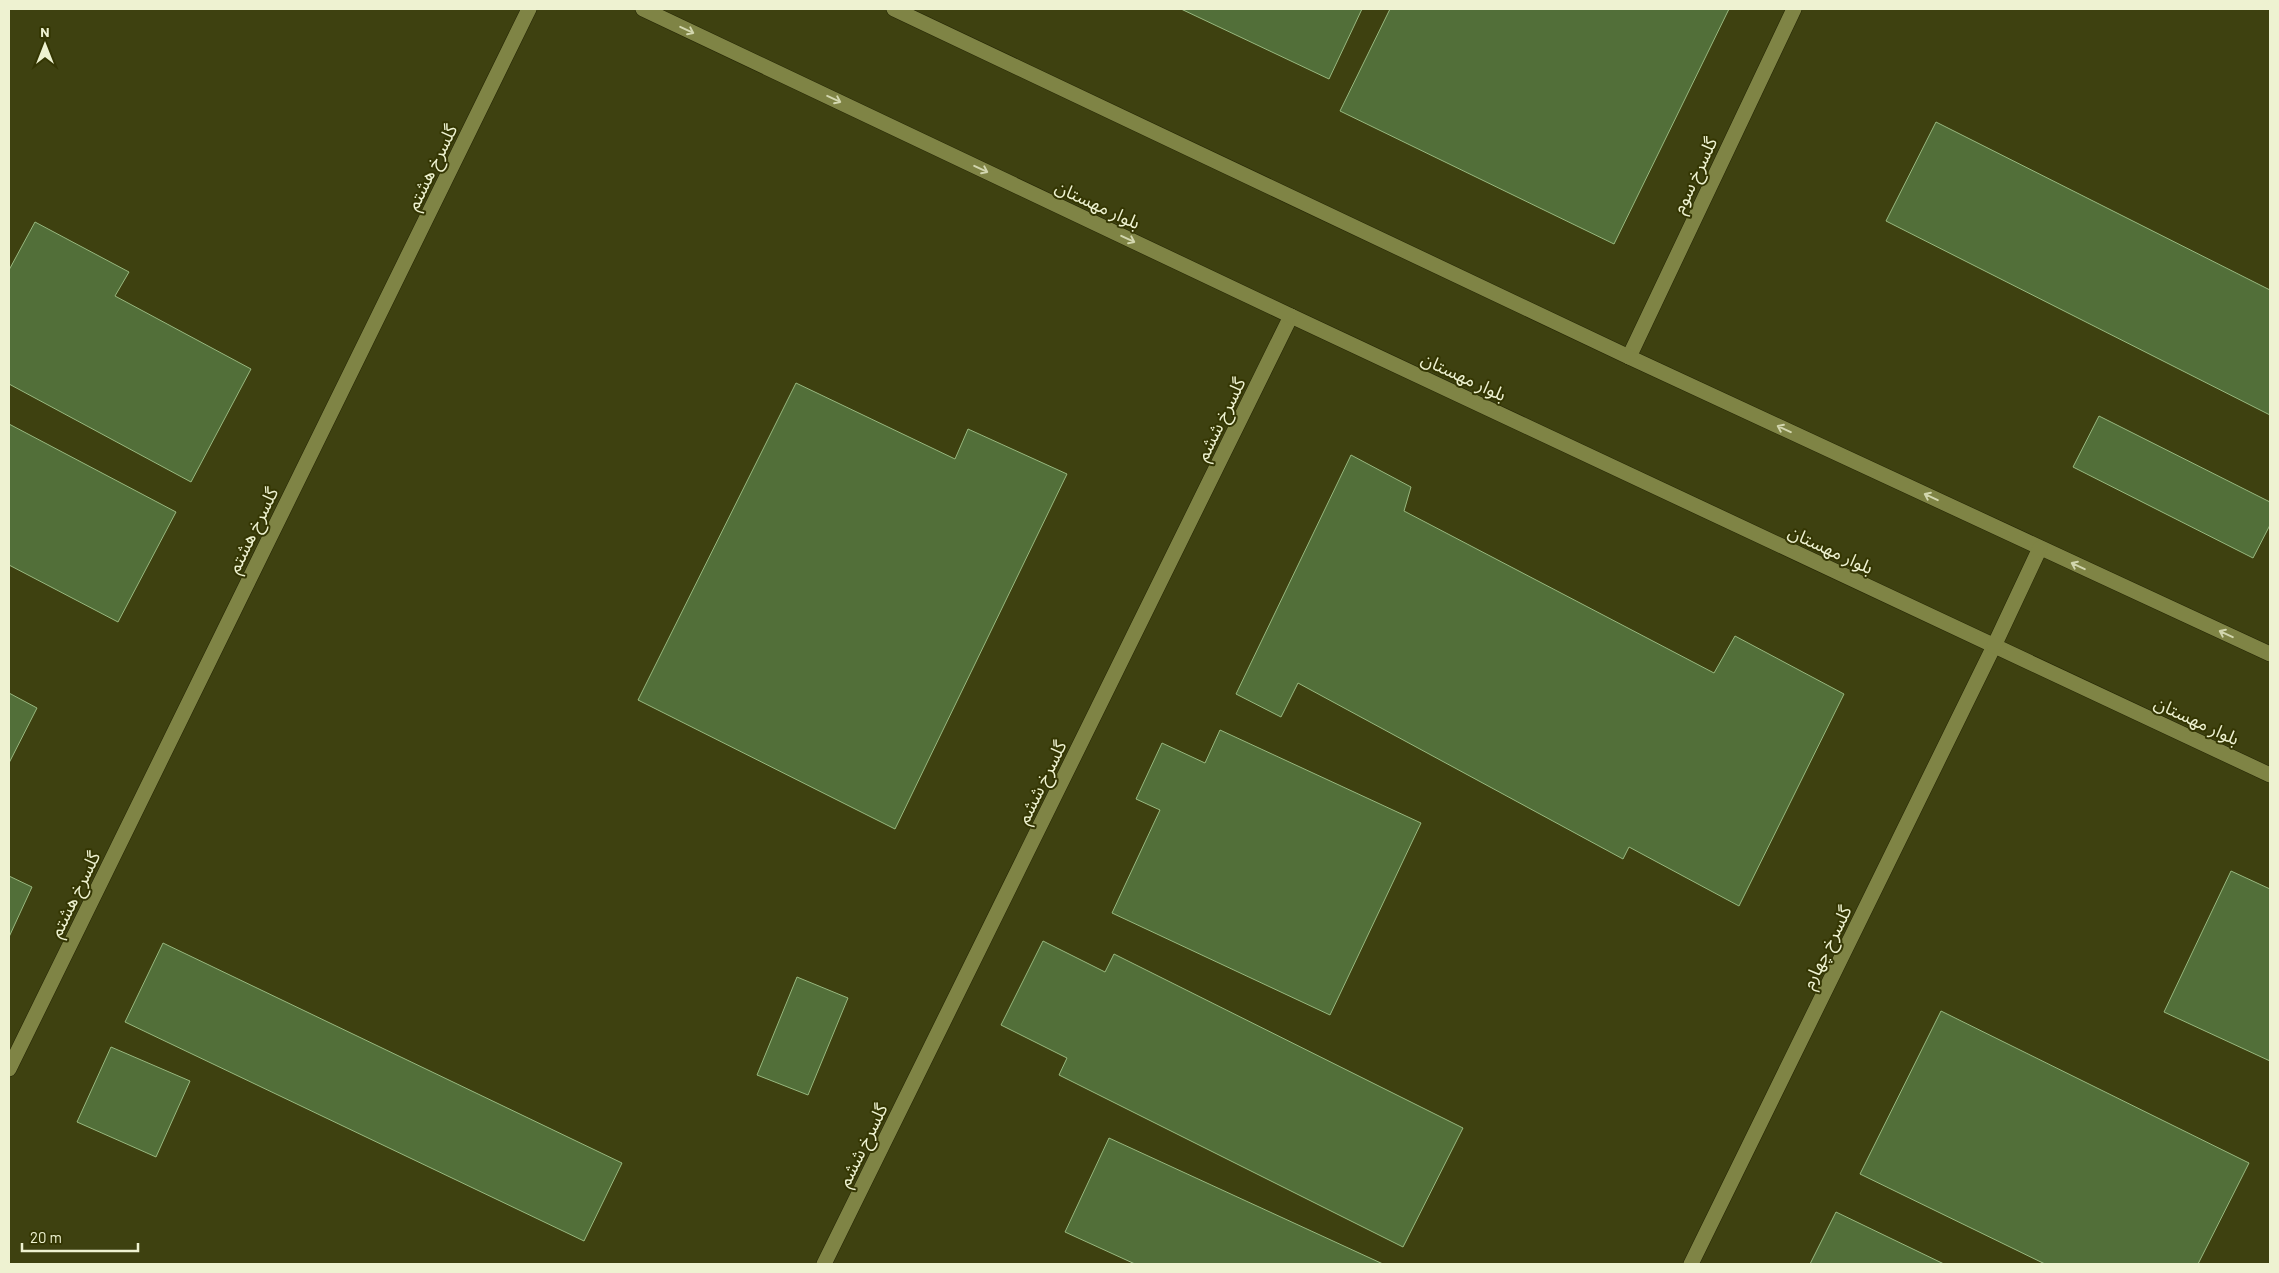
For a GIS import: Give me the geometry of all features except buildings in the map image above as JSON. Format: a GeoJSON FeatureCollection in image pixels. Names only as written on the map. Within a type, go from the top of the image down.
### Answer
{"type":"FeatureCollection","features":[{"type":"Feature","properties":{"kind":"street","name":"گلسرخ هشتم"},"geometry":{"type":"LineString","coordinates":[[9,1069],[529,9]]}},
{"type":"Feature","properties":{"kind":"street","name":"بلوار مهستان"},"geometry":{"type":"LineString","coordinates":[[643,9],[1291,316],[2270,775]]}},
{"type":"Feature","properties":{"kind":"street","name":"گلسرخ سوم"},"geometry":{"type":"LineString","coordinates":[[1628,357],[1794,9]]}},
{"type":"Feature","properties":{"kind":"street"},"geometry":{"type":"LineString","coordinates":[[899,10],[1628,357],[2270,654]]}},
{"type":"Feature","properties":{"kind":"street","name":"گلسرخ ششم"},"geometry":{"type":"LineString","coordinates":[[824,1264],[1291,316]]}},
{"type":"Feature","properties":{"kind":"street","name":"گلسرخ چهارم"},"geometry":{"type":"LineString","coordinates":[[1691,1264],[1994,646],[2040,548]]}}]}
